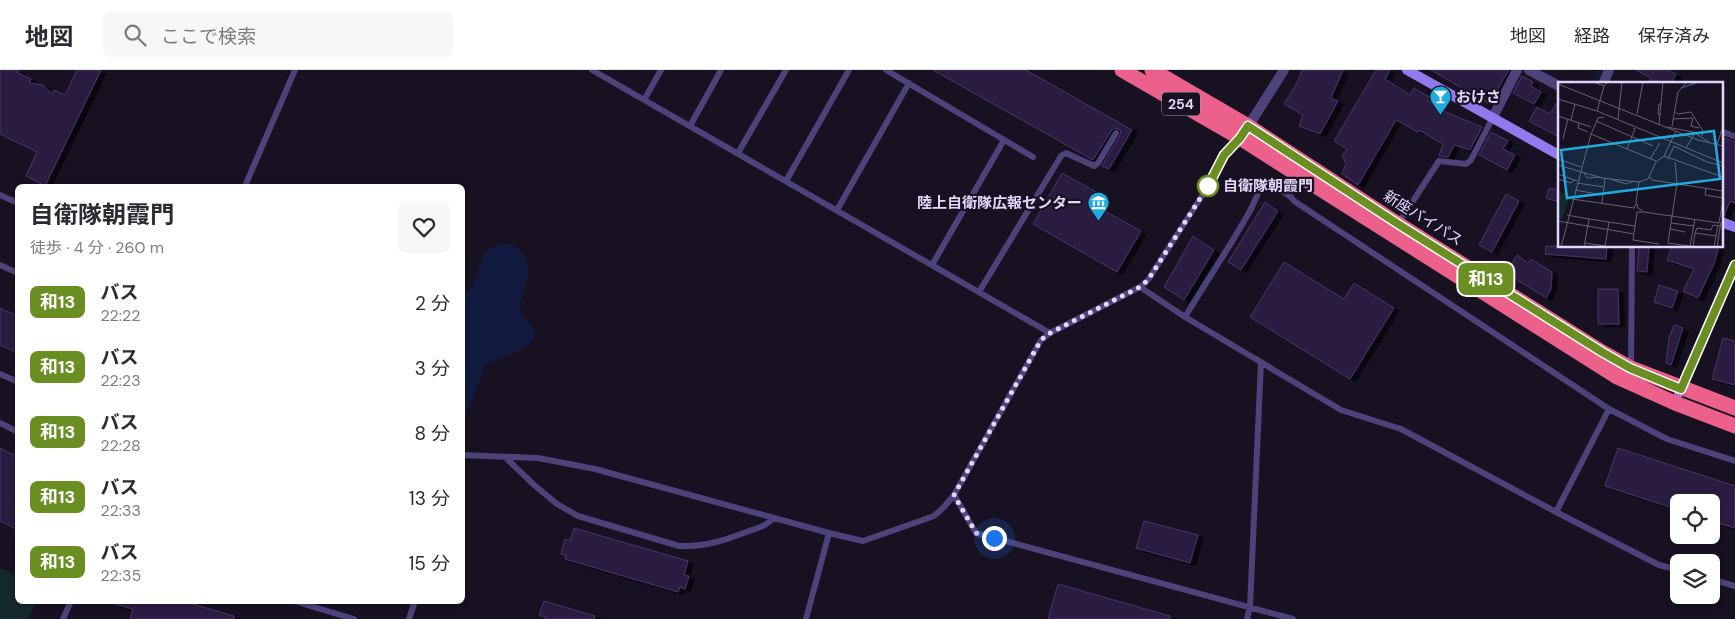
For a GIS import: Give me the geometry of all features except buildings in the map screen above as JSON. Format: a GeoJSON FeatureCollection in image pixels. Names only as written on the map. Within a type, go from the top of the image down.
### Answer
{"type":"FeatureCollection","features":[{"type":"Feature","properties":{"kind":"highway","name":"新座バイパス"},"geometry":{"type":"LineString","coordinates":[[1122,70],[1244,132],[1398,224],[1630,368],[1735,408]]}},
{"type":"Feature","properties":{"kind":"highway","name":"新座バイパス"},"geometry":{"type":"LineString","coordinates":[[1152,70],[1616,377],[1674,403],[1735,426]]}},
{"type":"Feature","properties":{"kind":"main road"},"geometry":{"type":"LineString","coordinates":[[1407,70],[1558,154]]}},
{"type":"Feature","properties":{"kind":"main road"},"geometry":{"type":"LineString","coordinates":[[1722,222],[1735,227]]}},
{"type":"Feature","properties":{"kind":"main road"},"geometry":{"type":"LineString","coordinates":[[1674,403],[1735,265]]}},
{"type":"Feature","properties":{"kind":"street"},"geometry":{"type":"LineString","coordinates":[[1244,132],[1284,70]]}},
{"type":"Feature","properties":{"kind":"street"},"geometry":{"type":"LineString","coordinates":[[1492,119],[1517,70]]}},
{"type":"Feature","properties":{"kind":"street"},"geometry":{"type":"LineString","coordinates":[[1529,70],[1558,85]]}},
{"type":"Feature","properties":{"kind":"street"},"geometry":{"type":"LineString","coordinates":[[1604,82],[1610,70]]}},
{"type":"Feature","properties":{"kind":"lane"},"geometry":{"type":"LineString","coordinates":[[246,184],[294,70]]}},
{"type":"Feature","properties":{"kind":"lane"},"geometry":{"type":"LineString","coordinates":[[592,70],[1050,333]]}},
{"type":"Feature","properties":{"kind":"lane"},"geometry":{"type":"LineString","coordinates":[[644,100],[661,70]]}},
{"type":"Feature","properties":{"kind":"lane"},"geometry":{"type":"LineString","coordinates":[[690,126],[721,70]]}},
{"type":"Feature","properties":{"kind":"lane"},"geometry":{"type":"LineString","coordinates":[[738,154],[786,70]]}},
{"type":"Feature","properties":{"kind":"lane"},"geometry":{"type":"LineString","coordinates":[[786,181],[849,70]]}},
{"type":"Feature","properties":{"kind":"lane"},"geometry":{"type":"LineString","coordinates":[[886,70],[1033,157]]}},
{"type":"Feature","properties":{"kind":"lane"},"geometry":{"type":"LineString","coordinates":[[837,210],[909,83]]}},
{"type":"Feature","properties":{"kind":"lane"},"geometry":{"type":"LineString","coordinates":[[1398,224],[1439,161],[1466,164],[1471,160],[1492,119]]}},
{"type":"Feature","properties":{"kind":"lane"},"geometry":{"type":"LineString","coordinates":[[1722,131],[1732,136]]}},
{"type":"Feature","properties":{"kind":"lane"},"geometry":{"type":"LineString","coordinates":[[465,455],[538,458],[595,469],[863,541],[934,516],[944,508],[954,495],[1041,340],[1050,333],[1140,287],[1148,280],[1207,188],[1224,155],[1244,132]]}},
{"type":"Feature","properties":{"kind":"lane"},"geometry":{"type":"LineString","coordinates":[[979,292],[1057,161],[1066,153],[1094,166],[1098,163],[1116,133]]}},
{"type":"Feature","properties":{"kind":"lane"},"geometry":{"type":"LineString","coordinates":[[932,265],[1004,140]]}},
{"type":"Feature","properties":{"kind":"lane"},"geometry":{"type":"LineString","coordinates":[[1185,317],[1251,208],[1262,186],[1269,182],[1291,196],[1294,201],[1609,409],[1668,439],[1735,461]]}},
{"type":"Feature","properties":{"kind":"lane"},"geometry":{"type":"LineString","coordinates":[[0,194],[15,202]]}},
{"type":"Feature","properties":{"kind":"lane"},"geometry":{"type":"LineString","coordinates":[[1630,368],[1632,248]]}},
{"type":"Feature","properties":{"kind":"lane"},"geometry":{"type":"LineString","coordinates":[[0,264],[15,272]]}},
{"type":"Feature","properties":{"kind":"lane"},"geometry":{"type":"LineString","coordinates":[[1140,287],[1185,317],[1342,410],[1401,429],[1556,512],[1660,564],[1670,567]]}},
{"type":"Feature","properties":{"kind":"lane"},"geometry":{"type":"LineString","coordinates":[[1247,619],[1250,607],[1261,362]]}},
{"type":"Feature","properties":{"kind":"lane"},"geometry":{"type":"LineString","coordinates":[[0,374],[15,381]]}},
{"type":"Feature","properties":{"kind":"lane"},"geometry":{"type":"LineString","coordinates":[[1556,512],[1609,409]]}},
{"type":"Feature","properties":{"kind":"lane"},"geometry":{"type":"LineString","coordinates":[[0,423],[15,430]]}},
{"type":"Feature","properties":{"kind":"lane"},"geometry":{"type":"LineString","coordinates":[[505,457],[532,484],[557,504],[578,516],[679,546],[693,547],[720,543],[764,526],[773,518]]}},
{"type":"Feature","properties":{"kind":"lane"},"geometry":{"type":"LineString","coordinates":[[954,495],[976,533],[1293,619]]}},
{"type":"Feature","properties":{"kind":"lane"},"geometry":{"type":"LineString","coordinates":[[806,619],[829,533]]}},
{"type":"Feature","properties":{"kind":"lane"},"geometry":{"type":"LineString","coordinates":[[1720,582],[1735,586]]}},
{"type":"Feature","properties":{"kind":"lane"},"geometry":{"type":"LineString","coordinates":[[63,619],[70,604]]}},
{"type":"Feature","properties":{"kind":"lane"},"geometry":{"type":"LineString","coordinates":[[304,604],[354,619]]}},
{"type":"Feature","properties":{"kind":"lane"},"geometry":{"type":"LineString","coordinates":[[410,619],[413,604]]}},
{"type":"Feature","properties":{"kind":"green space"},"geometry":{"type":"Polygon","coordinates":[[[0,568],[15,575],[15,604],[36,604],[28,619],[0,619],[0,568]]]}},
{"type":"Feature","properties":{"kind":"water"},"geometry":{"type":"Polygon","coordinates":[[[504,243],[511,245],[523,254],[527,261],[529,273],[520,309],[523,317],[532,327],[534,335],[530,343],[525,347],[486,364],[470,406],[465,412],[465,293],[476,280],[483,255],[494,246],[504,243]]]}},
{"type":"Feature","properties":{"kind":"waterway"},"geometry":{"type":"LineString","coordinates":[[1594,82],[1600,70]]}},
{"type":"Feature","properties":{"kind":"bus line","name":"和13"},"geometry":{"type":"LineString","coordinates":[[1207,188],[1224,155],[1248,126],[1398,224],[1602,352],[1630,368],[1681,389],[1735,265]]}},
{"type":"Feature","properties":{"kind":"place","name":"おけさ"},"geometry":{"type":"Point","coordinates":[1440,116]}},
{"type":"Feature","properties":{"kind":"place","name":"自衛隊朝霞門"},"geometry":{"type":"Point","coordinates":[1208,186]}},
{"type":"Feature","properties":{"kind":"place","name":"陸上自衛隊広報センター"},"geometry":{"type":"Point","coordinates":[1098,222]}},
{"type":"Feature","properties":{"kind":"route"},"geometry":{"type":"LineString","coordinates":[[994,538],[976,533],[954,495],[1041,340],[1050,333],[1140,287],[1148,280],[1208,186]]}}]}
